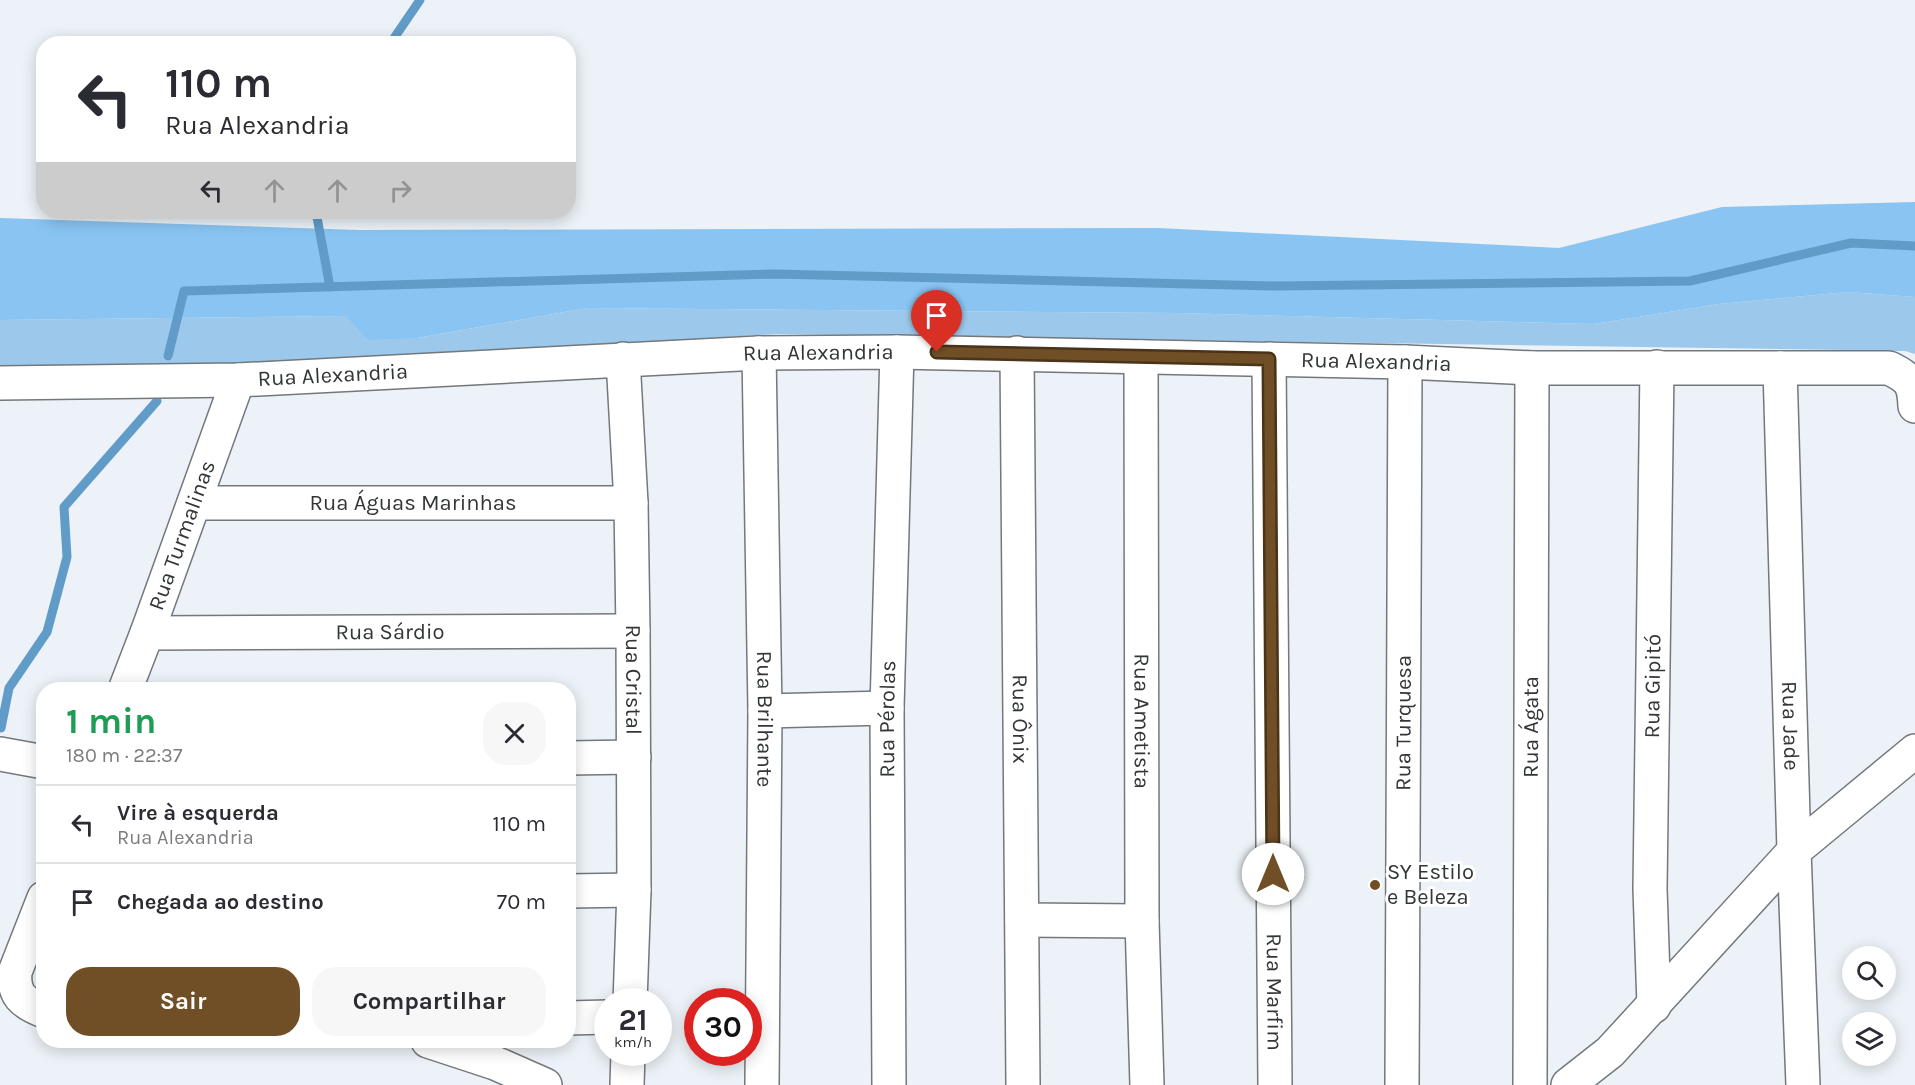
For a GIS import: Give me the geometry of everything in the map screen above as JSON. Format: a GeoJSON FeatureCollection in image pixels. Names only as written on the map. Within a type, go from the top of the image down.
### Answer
{"type":"FeatureCollection","features":[{"type":"Feature","properties":{"kind":"street","name":"Rua Alexandria"},"geometry":{"type":"LineString","coordinates":[[0,383],[238,380],[759,353],[897,352],[1405,362],[1532,368],[1889,368],[1910,381],[1914,392]]}},
{"type":"Feature","properties":{"kind":"street","name":"Rua Pérolas"},"geometry":{"type":"LineString","coordinates":[[889,1085],[887,708],[897,352]]}},
{"type":"Feature","properties":{"kind":"street","name":"Rua Brilhante"},"geometry":{"type":"LineString","coordinates":[[759,353],[765,711],[762,1085]]}},
{"type":"Feature","properties":{"kind":"street","name":"Rua Ônix"},"geometry":{"type":"LineString","coordinates":[[1017,353],[1023,1085]]}},
{"type":"Feature","properties":{"kind":"street","name":"Rua Ametista"},"geometry":{"type":"LineString","coordinates":[[1141,357],[1142,921],[1147,1085]]}},
{"type":"Feature","properties":{"kind":"street","name":"Rua Cristal"},"geometry":{"type":"LineString","coordinates":[[623,359],[631,502],[633,631],[634,890],[630,988]]}},
{"type":"Feature","properties":{"kind":"street","name":"Rua Marfim"},"geometry":{"type":"LineString","coordinates":[[1269,359],[1275,1085]]}},
{"type":"Feature","properties":{"kind":"street","name":"Rua Turquesa"},"geometry":{"type":"LineString","coordinates":[[1402,1085],[1405,362]]}},
{"type":"Feature","properties":{"kind":"street","name":"Rua Gipitó"},"geometry":{"type":"LineString","coordinates":[[1654,1006],[1650,889],[1657,367]]}},
{"type":"Feature","properties":{"kind":"street","name":"Rua Ágata"},"geometry":{"type":"LineString","coordinates":[[1530,1085],[1532,368]]}},
{"type":"Feature","properties":{"kind":"street","name":"Rua Jade"},"geometry":{"type":"LineString","coordinates":[[1780,368],[1803,1085]]}},
{"type":"Feature","properties":{"kind":"street","name":"Rua Turmalinas"},"geometry":{"type":"LineString","coordinates":[[128,682],[238,380]]}},
{"type":"Feature","properties":{"kind":"street"},"geometry":{"type":"LineString","coordinates":[[1914,392],[1915,406]]}},
{"type":"Feature","properties":{"kind":"street","name":"Rua Águas Marinhas"},"geometry":{"type":"LineString","coordinates":[[194,503],[631,502]]}},
{"type":"Feature","properties":{"kind":"street","name":"Rua Sárdio"},"geometry":{"type":"LineString","coordinates":[[147,633],[633,631]]}},
{"type":"Feature","properties":{"kind":"street"},"geometry":{"type":"LineString","coordinates":[[765,711],[887,708]]}},
{"type":"Feature","properties":{"kind":"street"},"geometry":{"type":"LineString","coordinates":[[1568,1085],[1610,1052],[1794,851],[1915,751]]}},
{"type":"Feature","properties":{"kind":"street"},"geometry":{"type":"LineString","coordinates":[[0,754],[36,761]]}},
{"type":"Feature","properties":{"kind":"street"},"geometry":{"type":"LineString","coordinates":[[576,758],[634,757]]}},
{"type":"Feature","properties":{"kind":"street"},"geometry":{"type":"LineString","coordinates":[[576,891],[634,890]]}},
{"type":"Feature","properties":{"kind":"street"},"geometry":{"type":"LineString","coordinates":[[36,918],[15,972],[14,984],[18,994],[29,1005],[36,1008]]}},
{"type":"Feature","properties":{"kind":"street"},"geometry":{"type":"LineString","coordinates":[[1022,920],[1142,921]]}},
{"type":"Feature","properties":{"kind":"street"},"geometry":{"type":"LineString","coordinates":[[576,1018],[594,1017]]}},
{"type":"Feature","properties":{"kind":"street"},"geometry":{"type":"LineString","coordinates":[[448,1048],[545,1085]]}},
{"type":"Feature","properties":{"kind":"street"},"geometry":{"type":"LineString","coordinates":[[627,1085],[628,1066]]}},
{"type":"Feature","properties":{"kind":"shaded area"},"geometry":{"type":"Polygon","coordinates":[[[1915,202],[1915,297],[1848,292],[1719,304],[1594,324],[1177,313],[587,308],[417,338],[368,340],[346,316],[0,320],[0,218],[359,230],[1158,228],[1559,248],[1722,207],[1915,202]]]}},
{"type":"Feature","properties":{"kind":"shaded area"},"geometry":{"type":"Polygon","coordinates":[[[1848,292],[1915,297],[1915,354],[1905,351],[778,334],[297,362],[0,368],[0,320],[346,316],[417,338],[587,308],[1177,313],[1594,324],[1719,304],[1848,292]]]}},
{"type":"Feature","properties":{"kind":"waterway"},"geometry":{"type":"LineString","coordinates":[[395,36],[420,0]]}},
{"type":"Feature","properties":{"kind":"waterway"},"geometry":{"type":"LineString","coordinates":[[317,219],[330,287]]}},
{"type":"Feature","properties":{"kind":"waterway"},"geometry":{"type":"LineString","coordinates":[[168,356],[184,291],[775,274],[1277,286],[1690,281],[1851,243],[1915,246]]}},
{"type":"Feature","properties":{"kind":"waterway"},"geometry":{"type":"LineString","coordinates":[[1,728],[9,688],[47,632],[67,557],[64,507],[157,401]]}},
{"type":"Feature","properties":{"kind":"place","name":"SY Estilo e Beleza"},"geometry":{"type":"Point","coordinates":[1375,885]}},
{"type":"Feature","properties":{"kind":"route"},"geometry":{"type":"LineString","coordinates":[[937,352],[1269,359],[1273,874]]}}]}
